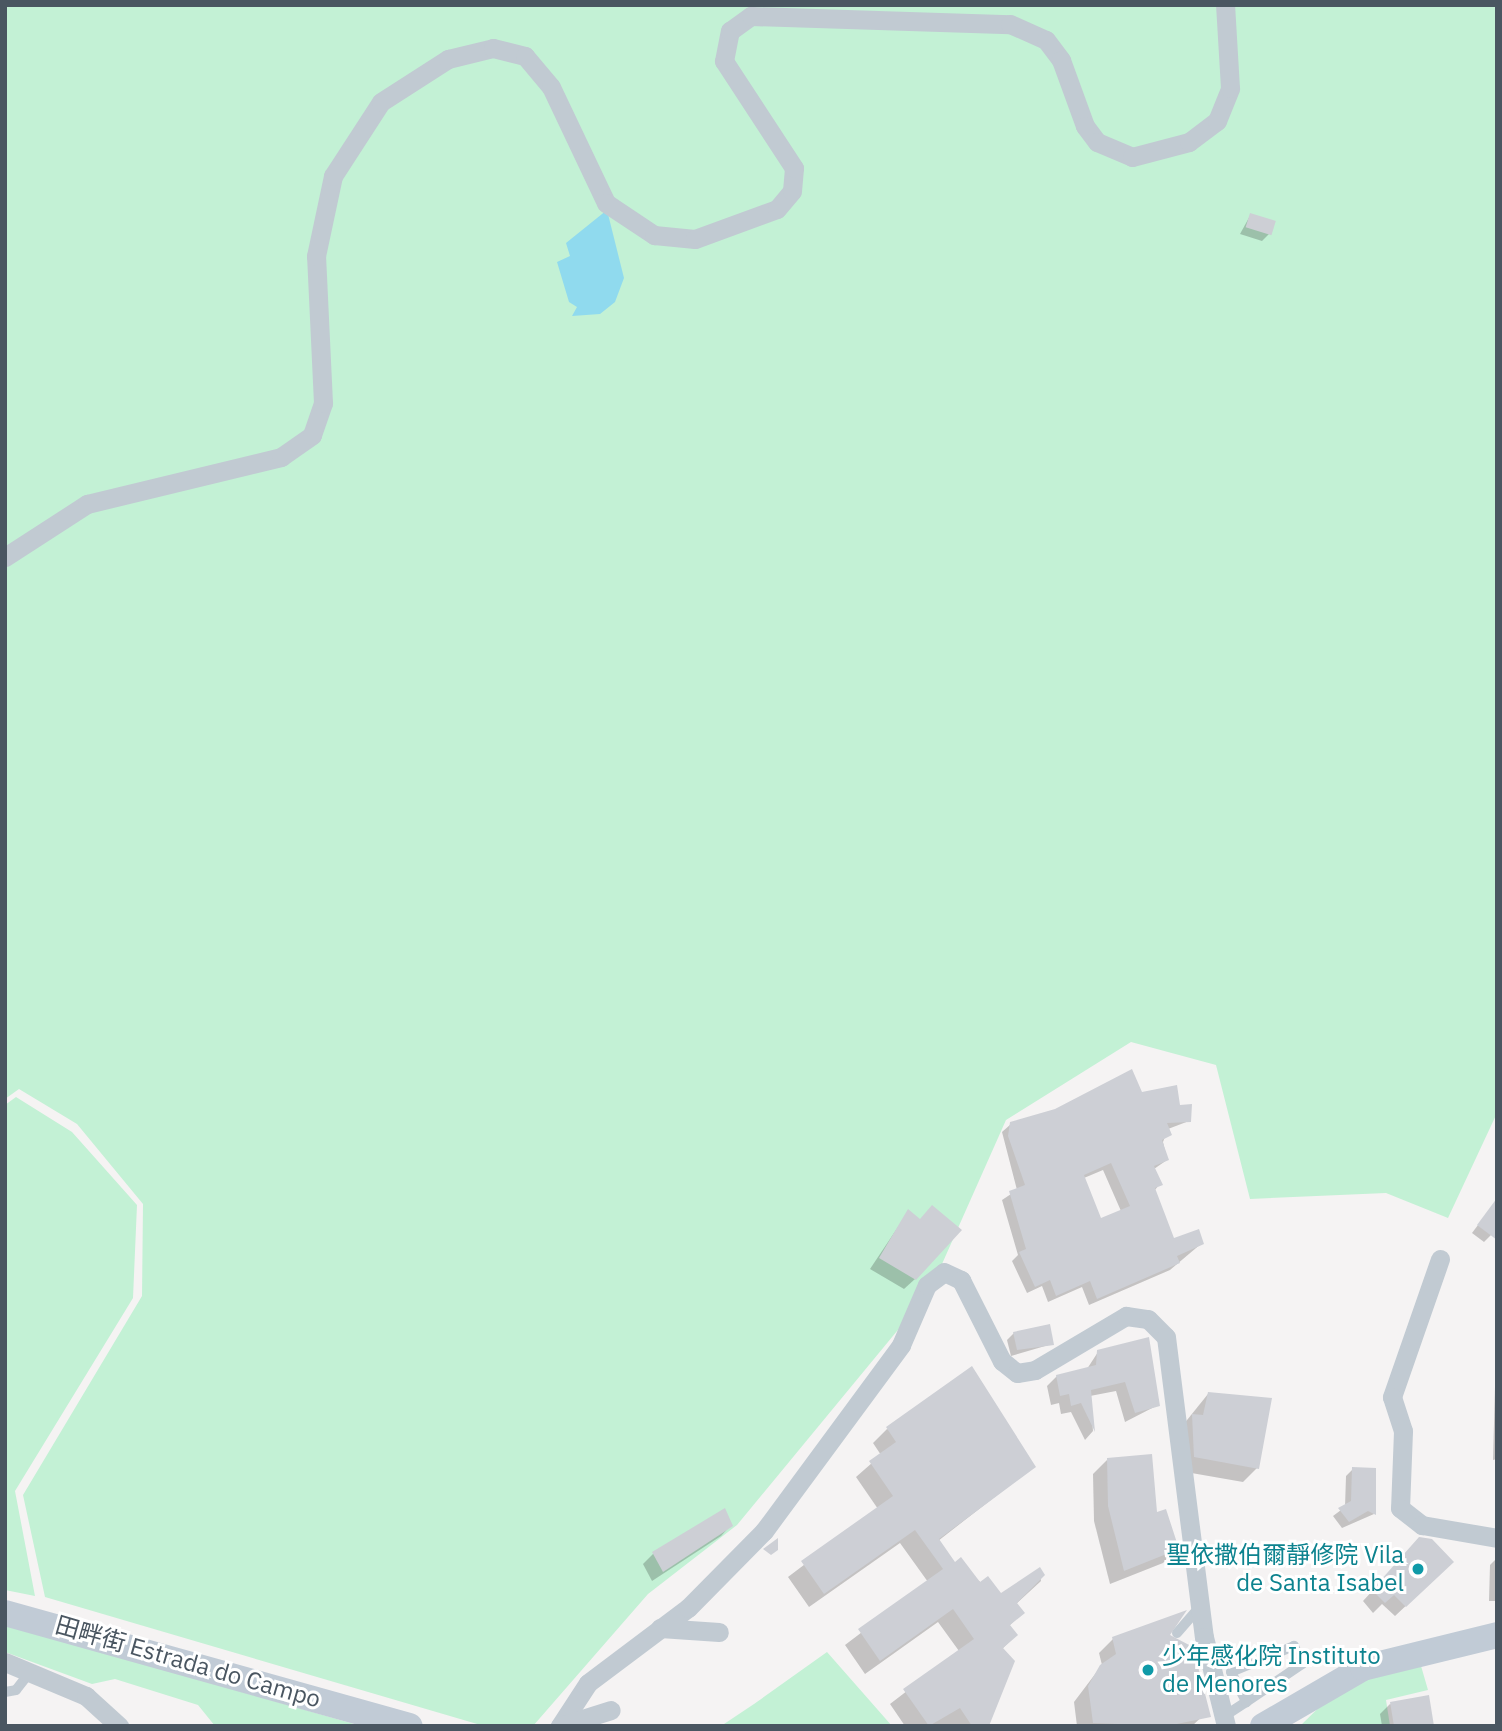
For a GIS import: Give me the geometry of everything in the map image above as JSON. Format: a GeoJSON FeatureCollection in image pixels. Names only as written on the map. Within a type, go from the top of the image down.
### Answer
{"type":"FeatureCollection","features":[{"type":"Feature","properties":{"kind":"main road","name":"田畔街 Estrada do Campo"},"geometry":{"type":"LineString","coordinates":[[5,1613],[409,1726]]}},
{"type":"Feature","properties":{"kind":"main road"},"geometry":{"type":"LineString","coordinates":[[1263,1726],[1363,1668],[1497,1635]]}},
{"type":"Feature","properties":{"kind":"street"},"geometry":{"type":"LineString","coordinates":[[5,557],[87,504],[281,457],[312,435],[323,402],[316,256],[333,176],[382,102],[448,59],[493,48],[525,56],[551,87],[606,203],[654,235],[695,239],[777,209],[793,191],[794,168],[724,61],[730,31],[751,16],[1010,24],[1046,40],[1061,60],[1097,142],[1132,157],[1189,142],[1217,121],[1230,88],[1225,5]]}},
{"type":"Feature","properties":{"kind":"street"},"geometry":{"type":"LineString","coordinates":[[1440,1259],[1392,1397],[1403,1431],[1400,1508],[1422,1525],[1497,1538]]}},
{"type":"Feature","properties":{"kind":"street"},"geometry":{"type":"LineString","coordinates":[[560,1726],[588,1683],[717,1582],[777,1516],[901,1345],[922,1294],[944,1272],[961,1280],[1002,1361],[1017,1373],[1035,1370],[1115,1319],[1138,1316],[1159,1326],[1169,1350],[1205,1642],[1225,1721]]}},
{"type":"Feature","properties":{"kind":"street"},"geometry":{"type":"LineString","coordinates":[[660,1628],[719,1632]]}},
{"type":"Feature","properties":{"kind":"street"},"geometry":{"type":"LineString","coordinates":[[5,1662],[86,1696],[119,1726]]}},
{"type":"Feature","properties":{"kind":"street"},"geometry":{"type":"LineString","coordinates":[[560,1726],[611,1710]]}},
{"type":"Feature","properties":{"kind":"lane"},"geometry":{"type":"LineString","coordinates":[[1225,1721],[1246,1702],[1302,1664],[1294,1646],[1231,1672],[1246,1702]]}},
{"type":"Feature","properties":{"kind":"lane"},"geometry":{"type":"LineString","coordinates":[[5,1692],[16,1690],[31,1671]]}},
{"type":"Feature","properties":{"kind":"green space"},"geometry":{"type":"Polygon","coordinates":[[[5,5],[1497,5],[1497,1113],[1448,1218],[1386,1193],[1250,1199],[1216,1065],[1131,1042],[1006,1120],[930,1291],[737,1525],[648,1594],[533,1726],[484,1726],[45,1597],[23,1495],[142,1296],[143,1204],[77,1124],[19,1089],[5,1099],[5,5]]]}},
{"type":"Feature","properties":{"kind":"green space"},"geometry":{"type":"Polygon","coordinates":[[[16,1097],[72,1132],[137,1205],[133,1298],[15,1491],[35,1596],[5,1590],[5,1105],[16,1097]]]}},
{"type":"Feature","properties":{"kind":"green space"},"geometry":{"type":"Polygon","coordinates":[[[5,1624],[361,1726],[215,1726],[198,1705],[115,1679],[92,1684],[5,1652],[5,1624]]]}},
{"type":"Feature","properties":{"kind":"green space"},"geometry":{"type":"Polygon","coordinates":[[[827,1652],[892,1726],[721,1726],[754,1704],[827,1652]]]}},
{"type":"Feature","properties":{"kind":"green space"},"geometry":{"type":"Polygon","coordinates":[[[1419,1659],[1428,1690],[1386,1700],[1390,1726],[1300,1726],[1344,1683],[1419,1659]]]}},
{"type":"Feature","properties":{"kind":"water"},"geometry":{"type":"Polygon","coordinates":[[[607,210],[624,278],[615,302],[600,314],[572,316],[577,307],[569,302],[557,262],[570,256],[566,243],[607,210]]]}},
{"type":"Feature","properties":{"kind":"building"},"geometry":{"type":"Polygon","coordinates":[[[1250,213],[1276,221],[1271,235],[1246,227],[1250,213]]]}},
{"type":"Feature","properties":{"kind":"building"},"geometry":{"type":"Polygon","coordinates":[[[1132,1069],[1142,1092],[1177,1085],[1180,1105],[1192,1104],[1191,1122],[1167,1123],[1172,1135],[1162,1140],[1169,1160],[1154,1166],[1163,1185],[1155,1188],[1174,1238],[1199,1229],[1204,1244],[1177,1256],[1180,1263],[1097,1299],[1090,1281],[1056,1296],[1050,1280],[1035,1287],[1019,1252],[1026,1249],[1009,1191],[1025,1185],[1008,1136],[1010,1122],[1055,1109],[1132,1069]],[[1111,1163],[1084,1175],[1101,1218],[1130,1206],[1111,1163]]]}},
{"type":"Feature","properties":{"kind":"building"},"geometry":{"type":"Polygon","coordinates":[[[1497,1198],[1497,1240],[1477,1225],[1497,1198]]]}},
{"type":"Feature","properties":{"kind":"building"},"geometry":{"type":"Polygon","coordinates":[[[932,1205],[962,1230],[916,1280],[879,1258],[908,1209],[920,1219],[932,1205]]]}},
{"type":"Feature","properties":{"kind":"building"},"geometry":{"type":"Polygon","coordinates":[[[1050,1324],[1054,1345],[1017,1350],[1013,1332],[1050,1324]]]}},
{"type":"Feature","properties":{"kind":"building"},"geometry":{"type":"Polygon","coordinates":[[[1149,1337],[1160,1406],[1135,1413],[1125,1382],[1091,1390],[1095,1432],[1081,1403],[1071,1406],[1069,1394],[1060,1396],[1056,1375],[1096,1365],[1097,1350],[1149,1337]]]}},
{"type":"Feature","properties":{"kind":"building"},"geometry":{"type":"Polygon","coordinates":[[[972,1366],[1036,1467],[939,1539],[955,1562],[961,1557],[980,1582],[988,1576],[1001,1593],[1040,1567],[1045,1575],[1017,1603],[1025,1613],[1010,1625],[1018,1635],[1003,1648],[1015,1661],[989,1726],[972,1726],[960,1708],[929,1726],[903,1689],[974,1639],[953,1609],[880,1661],[858,1629],[943,1569],[915,1530],[824,1594],[801,1561],[893,1496],[869,1461],[896,1442],[886,1427],[972,1366]]]}},
{"type":"Feature","properties":{"kind":"building"},"geometry":{"type":"Polygon","coordinates":[[[1208,1392],[1272,1398],[1259,1469],[1194,1457],[1192,1414],[1203,1415],[1208,1392]]]}},
{"type":"Feature","properties":{"kind":"building"},"geometry":{"type":"Polygon","coordinates":[[[1152,1454],[1157,1512],[1166,1509],[1179,1549],[1124,1571],[1108,1506],[1107,1458],[1152,1454]]]}},
{"type":"Feature","properties":{"kind":"building"},"geometry":{"type":"Polygon","coordinates":[[[1352,1467],[1376,1468],[1376,1515],[1368,1511],[1349,1522],[1338,1508],[1351,1501],[1352,1467]]]}},
{"type":"Feature","properties":{"kind":"building"},"geometry":{"type":"Polygon","coordinates":[[[725,1508],[733,1526],[663,1572],[652,1552],[725,1508]]]}},
{"type":"Feature","properties":{"kind":"building","name":"聖依撒伯爾靜修院 Vila de Santa Isabel"},"geometry":{"type":"Polygon","coordinates":[[[1419,1537],[1432,1539],[1454,1562],[1406,1607],[1394,1595],[1385,1603],[1372,1590],[1419,1537]]]}},
{"type":"Feature","properties":{"kind":"building"},"geometry":{"type":"Polygon","coordinates":[[[778,1538],[778,1550],[771,1555],[763,1549],[778,1538]]]}},
{"type":"Feature","properties":{"kind":"building","name":"少年感化院 Instituto de Menores"},"geometry":{"type":"Polygon","coordinates":[[[1187,1610],[1170,1635],[1193,1647],[1211,1717],[1167,1726],[1093,1723],[1088,1686],[1100,1665],[1116,1654],[1112,1637],[1187,1610]]]}},
{"type":"Feature","properties":{"kind":"building"},"geometry":{"type":"Polygon","coordinates":[[[1429,1695],[1434,1726],[1394,1726],[1390,1702],[1429,1695]]]}},
{"type":"Feature","properties":{"kind":"place","name":"聖依撒伯爾靜修院 Vila de Santa Isabel"},"geometry":{"type":"Point","coordinates":[1418,1569]}},
{"type":"Feature","properties":{"kind":"place","name":"少年感化院 Instituto de Menores"},"geometry":{"type":"Point","coordinates":[1148,1670]}}]}
